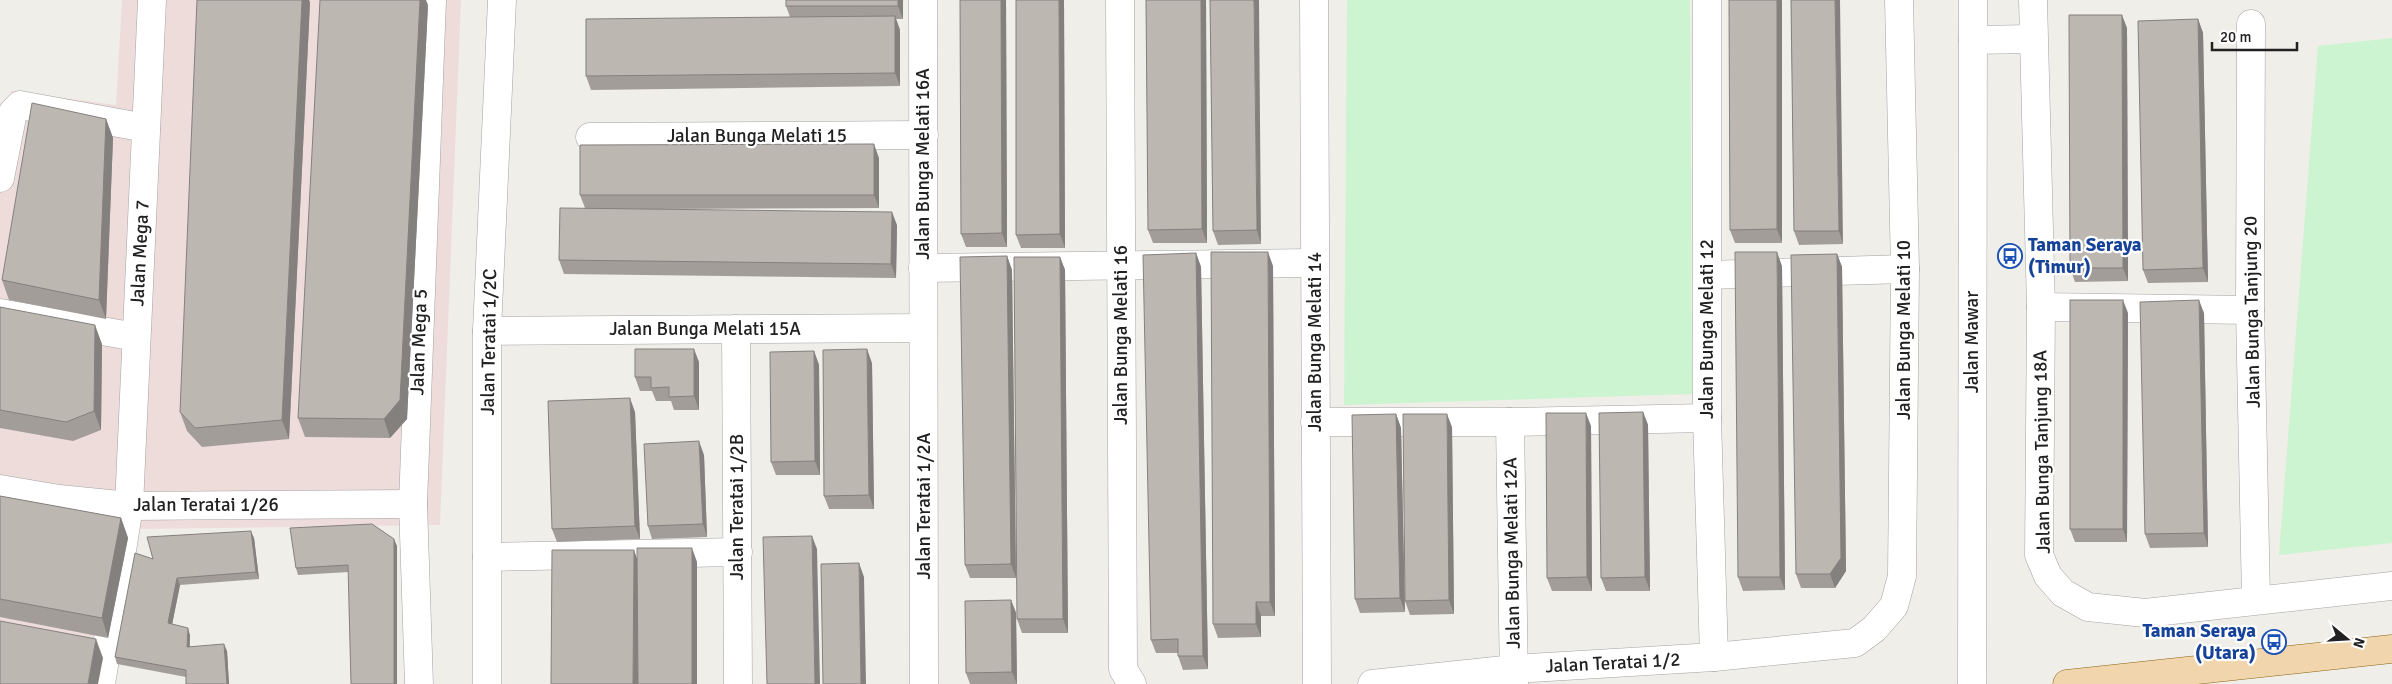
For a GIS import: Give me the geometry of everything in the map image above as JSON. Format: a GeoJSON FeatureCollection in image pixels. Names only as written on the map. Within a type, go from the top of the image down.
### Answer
{"type":"FeatureCollection","features":[{"type":"Feature","properties":{"kind":"main road"},"geometry":{"type":"LineString","coordinates":[[2067,684],[2392,650]]}},
{"type":"Feature","properties":{"kind":"street","name":"Jalan Mega 7"},"geometry":{"type":"LineString","coordinates":[[101,684],[129,506],[152,0]]}},
{"type":"Feature","properties":{"kind":"street","name":"Jalan Mega 5"},"geometry":{"type":"LineString","coordinates":[[419,684],[414,504],[432,0]]}},
{"type":"Feature","properties":{"kind":"street","name":"Jalan Teratai 1/2C"},"geometry":{"type":"LineString","coordinates":[[487,684],[487,331],[502,0]]}},
{"type":"Feature","properties":{"kind":"street","name":"Jalan Bunga Melati 16A"},"geometry":{"type":"LineString","coordinates":[[923,0],[923,328]]}},
{"type":"Feature","properties":{"kind":"street","name":"Jalan Bunga Melati 16"},"geometry":{"type":"LineString","coordinates":[[1120,0],[1121,266],[1128,676]]}},
{"type":"Feature","properties":{"kind":"street","name":"Jalan Bunga Melati 14"},"geometry":{"type":"LineString","coordinates":[[1314,0],[1317,684]]}},
{"type":"Feature","properties":{"kind":"street","name":"Jalan Bunga Melati 12"},"geometry":{"type":"LineString","coordinates":[[1707,0],[1707,418],[1714,657]]}},
{"type":"Feature","properties":{"kind":"street","name":"Jalan Bunga Melati 10"},"geometry":{"type":"LineString","coordinates":[[1855,643],[1874,629],[1894,606],[1902,576],[1905,269],[1899,0]]}},
{"type":"Feature","properties":{"kind":"street","name":"Jalan Mawar"},"geometry":{"type":"LineString","coordinates":[[1972,684],[1973,0]]}},
{"type":"Feature","properties":{"kind":"street","name":"Jalan Bunga Tanjung 18A"},"geometry":{"type":"LineString","coordinates":[[2033,0],[2032,39],[2041,307],[2039,555],[2048,576],[2063,592],[2088,607],[2145,613],[2256,599],[2392,586]]}},
{"type":"Feature","properties":{"kind":"street","name":"Jalan Bunga Tanjung 20"},"geometry":{"type":"LineString","coordinates":[[2251,24],[2250,310],[2256,599]]}},
{"type":"Feature","properties":{"kind":"street"},"geometry":{"type":"LineString","coordinates":[[1973,40],[2032,39]]}},
{"type":"Feature","properties":{"kind":"street"},"geometry":{"type":"LineString","coordinates":[[0,178],[13,112],[20,105],[146,128]]}},
{"type":"Feature","properties":{"kind":"street","name":"Jalan Bunga Melati 15"},"geometry":{"type":"LineString","coordinates":[[590,137],[924,135]]}},
{"type":"Feature","properties":{"kind":"street"},"geometry":{"type":"LineString","coordinates":[[923,268],[1314,263]]}},
{"type":"Feature","properties":{"kind":"street"},"geometry":{"type":"LineString","coordinates":[[1708,275],[1905,269]]}},
{"type":"Feature","properties":{"kind":"street"},"geometry":{"type":"LineString","coordinates":[[2041,307],[2250,310]]}},
{"type":"Feature","properties":{"kind":"street"},"geometry":{"type":"LineString","coordinates":[[0,313],[136,338]]}},
{"type":"Feature","properties":{"kind":"street","name":"Jalan Bunga Melati 15A"},"geometry":{"type":"LineString","coordinates":[[487,331],[923,328]]}},
{"type":"Feature","properties":{"kind":"street","name":"Jalan Teratai 1/2A"},"geometry":{"type":"LineString","coordinates":[[923,328],[924,684]]}},
{"type":"Feature","properties":{"kind":"street","name":"Jalan Teratai 1/2B"},"geometry":{"type":"LineString","coordinates":[[736,329],[738,684]]}},
{"type":"Feature","properties":{"kind":"street"},"geometry":{"type":"LineString","coordinates":[[1315,422],[1510,422],[1707,418]]}},
{"type":"Feature","properties":{"kind":"street","name":"Jalan Bunga Melati 12A"},"geometry":{"type":"LineString","coordinates":[[1510,422],[1514,677]]}},
{"type":"Feature","properties":{"kind":"street","name":"Jalan Teratai 1/26"},"geometry":{"type":"LineString","coordinates":[[0,489],[59,499],[129,506],[414,504]]}},
{"type":"Feature","properties":{"kind":"street"},"geometry":{"type":"LineString","coordinates":[[487,557],[738,552]]}},
{"type":"Feature","properties":{"kind":"street","name":"Jalan Teratai 1/2"},"geometry":{"type":"LineString","coordinates":[[1372,684],[1514,677],[1855,643]]}},
{"type":"Feature","properties":{"kind":"shaded area"},"geometry":{"type":"Polygon","coordinates":[[[122,0],[461,0],[440,525],[132,529],[109,684],[0,684],[0,151],[11,91],[116,105],[122,0]]]}},
{"type":"Feature","properties":{"kind":"green space"},"geometry":{"type":"Polygon","coordinates":[[[1347,0],[1690,0],[1692,394],[1344,405],[1347,0]]]}},
{"type":"Feature","properties":{"kind":"green space"},"geometry":{"type":"Polygon","coordinates":[[[2392,38],[2392,543],[2279,555],[2318,46],[2392,38]]]}},
{"type":"Feature","properties":{"kind":"building"},"geometry":{"type":"Polygon","coordinates":[[[197,0],[302,0],[282,420],[195,428],[180,412],[197,0]]]}},
{"type":"Feature","properties":{"kind":"building"},"geometry":{"type":"Polygon","coordinates":[[[320,0],[420,0],[400,400],[384,419],[298,418],[320,0]]]}},
{"type":"Feature","properties":{"kind":"building"},"geometry":{"type":"Polygon","coordinates":[[[786,0],[898,0],[898,6],[786,6],[786,0]]]}},
{"type":"Feature","properties":{"kind":"building"},"geometry":{"type":"Polygon","coordinates":[[[960,0],[1001,0],[1002,233],[961,234],[960,0]]]}},
{"type":"Feature","properties":{"kind":"building"},"geometry":{"type":"Polygon","coordinates":[[[1016,0],[1059,0],[1060,234],[1016,235],[1016,0]]]}},
{"type":"Feature","properties":{"kind":"building"},"geometry":{"type":"Polygon","coordinates":[[[1146,0],[1201,0],[1202,229],[1148,230],[1146,0]]]}},
{"type":"Feature","properties":{"kind":"building"},"geometry":{"type":"Polygon","coordinates":[[[1210,0],[1254,0],[1257,230],[1213,231],[1210,0]]]}},
{"type":"Feature","properties":{"kind":"building"},"geometry":{"type":"Polygon","coordinates":[[[1729,0],[1777,0],[1777,229],[1730,230],[1729,0]]]}},
{"type":"Feature","properties":{"kind":"building"},"geometry":{"type":"Polygon","coordinates":[[[1791,0],[1835,0],[1839,231],[1794,231],[1791,0]]]}},
{"type":"Feature","properties":{"kind":"building"},"geometry":{"type":"Polygon","coordinates":[[[2069,15],[2122,15],[2123,268],[2070,268],[2069,15]]]}},
{"type":"Feature","properties":{"kind":"building"},"geometry":{"type":"Polygon","coordinates":[[[895,16],[895,73],[586,76],[586,19],[895,16]]]}},
{"type":"Feature","properties":{"kind":"building"},"geometry":{"type":"Polygon","coordinates":[[[2198,19],[2203,268],[2143,270],[2138,21],[2198,19]]]}},
{"type":"Feature","properties":{"kind":"building"},"geometry":{"type":"Polygon","coordinates":[[[32,103],[106,119],[99,300],[2,280],[32,103]]]}},
{"type":"Feature","properties":{"kind":"building"},"geometry":{"type":"Polygon","coordinates":[[[874,144],[874,195],[580,195],[580,145],[874,144]]]}},
{"type":"Feature","properties":{"kind":"building"},"geometry":{"type":"Polygon","coordinates":[[[560,208],[892,212],[891,264],[559,260],[560,208]]]}},
{"type":"Feature","properties":{"kind":"building"},"geometry":{"type":"Polygon","coordinates":[[[1211,252],[1268,252],[1270,602],[1256,602],[1256,624],[1213,624],[1211,252]]]}},
{"type":"Feature","properties":{"kind":"building"},"geometry":{"type":"Polygon","coordinates":[[[1735,252],[1777,252],[1780,577],[1738,577],[1735,252]]]}},
{"type":"Feature","properties":{"kind":"building"},"geometry":{"type":"Polygon","coordinates":[[[1196,253],[1203,656],[1178,656],[1178,639],[1151,640],[1143,255],[1196,253]]]}},
{"type":"Feature","properties":{"kind":"building"},"geometry":{"type":"Polygon","coordinates":[[[1837,254],[1841,558],[1830,574],[1796,574],[1791,255],[1837,254]]]}},
{"type":"Feature","properties":{"kind":"building"},"geometry":{"type":"Polygon","coordinates":[[[1007,256],[1011,564],[965,565],[960,257],[1007,256]]]}},
{"type":"Feature","properties":{"kind":"building"},"geometry":{"type":"Polygon","coordinates":[[[1014,257],[1060,257],[1063,619],[1017,619],[1014,257]]]}},
{"type":"Feature","properties":{"kind":"building"},"geometry":{"type":"Polygon","coordinates":[[[2070,300],[2123,300],[2123,529],[2070,529],[2070,300]]]}},
{"type":"Feature","properties":{"kind":"building"},"geometry":{"type":"Polygon","coordinates":[[[2199,300],[2204,533],[2145,534],[2140,302],[2199,300]]]}},
{"type":"Feature","properties":{"kind":"building"},"geometry":{"type":"Polygon","coordinates":[[[0,307],[95,325],[94,411],[66,422],[0,410],[0,307]]]}},
{"type":"Feature","properties":{"kind":"building"},"geometry":{"type":"Polygon","coordinates":[[[635,349],[694,349],[694,396],[669,397],[669,387],[651,388],[651,377],[635,377],[635,349]]]}},
{"type":"Feature","properties":{"kind":"building"},"geometry":{"type":"Polygon","coordinates":[[[867,349],[869,495],[824,496],[823,350],[867,349]]]}},
{"type":"Feature","properties":{"kind":"building"},"geometry":{"type":"Polygon","coordinates":[[[814,351],[815,461],[771,462],[770,352],[814,351]]]}},
{"type":"Feature","properties":{"kind":"building"},"geometry":{"type":"Polygon","coordinates":[[[630,398],[635,526],[552,529],[548,401],[630,398]]]}},
{"type":"Feature","properties":{"kind":"building"},"geometry":{"type":"Polygon","coordinates":[[[1643,412],[1645,577],[1601,578],[1599,413],[1643,412]]]}},
{"type":"Feature","properties":{"kind":"building"},"geometry":{"type":"Polygon","coordinates":[[[1546,413],[1586,413],[1587,577],[1547,578],[1546,413]]]}},
{"type":"Feature","properties":{"kind":"building"},"geometry":{"type":"Polygon","coordinates":[[[1396,414],[1400,598],[1355,599],[1352,415],[1396,414]]]}},
{"type":"Feature","properties":{"kind":"building"},"geometry":{"type":"Polygon","coordinates":[[[1403,414],[1447,414],[1449,600],[1405,601],[1403,414]]]}},
{"type":"Feature","properties":{"kind":"building"},"geometry":{"type":"Polygon","coordinates":[[[699,441],[703,524],[648,526],[644,444],[699,441]]]}},
{"type":"Feature","properties":{"kind":"building"},"geometry":{"type":"Polygon","coordinates":[[[0,496],[121,518],[102,618],[0,599],[0,496]]]}},
{"type":"Feature","properties":{"kind":"building"},"geometry":{"type":"Polygon","coordinates":[[[372,524],[394,539],[394,684],[351,684],[348,565],[296,568],[290,528],[372,524]]]}},
{"type":"Feature","properties":{"kind":"building"},"geometry":{"type":"Polygon","coordinates":[[[251,531],[256,572],[177,578],[168,623],[188,628],[187,647],[224,644],[227,684],[186,684],[186,670],[115,657],[135,553],[153,559],[147,537],[251,531]]]}},
{"type":"Feature","properties":{"kind":"building"},"geometry":{"type":"Polygon","coordinates":[[[812,536],[815,684],[767,684],[763,537],[812,536]]]}},
{"type":"Feature","properties":{"kind":"building"},"geometry":{"type":"Polygon","coordinates":[[[637,548],[692,548],[692,684],[638,684],[637,548]]]}},
{"type":"Feature","properties":{"kind":"building"},"geometry":{"type":"Polygon","coordinates":[[[552,550],[634,550],[633,684],[551,684],[552,550]]]}},
{"type":"Feature","properties":{"kind":"building"},"geometry":{"type":"Polygon","coordinates":[[[859,563],[861,684],[823,684],[821,564],[859,563]]]}},
{"type":"Feature","properties":{"kind":"building"},"geometry":{"type":"Polygon","coordinates":[[[1011,600],[1012,672],[966,673],[965,601],[1011,600]]]}},
{"type":"Feature","properties":{"kind":"building"},"geometry":{"type":"Polygon","coordinates":[[[0,621],[96,639],[88,684],[0,684],[0,621]]]}},
{"type":"Feature","properties":{"kind":"place","name":"Taman Seraya (Timur)"},"geometry":{"type":"Point","coordinates":[2010,256]}},
{"type":"Feature","properties":{"kind":"place","name":"Taman Seraya (Utara)"},"geometry":{"type":"Point","coordinates":[2274,642]}}]}
